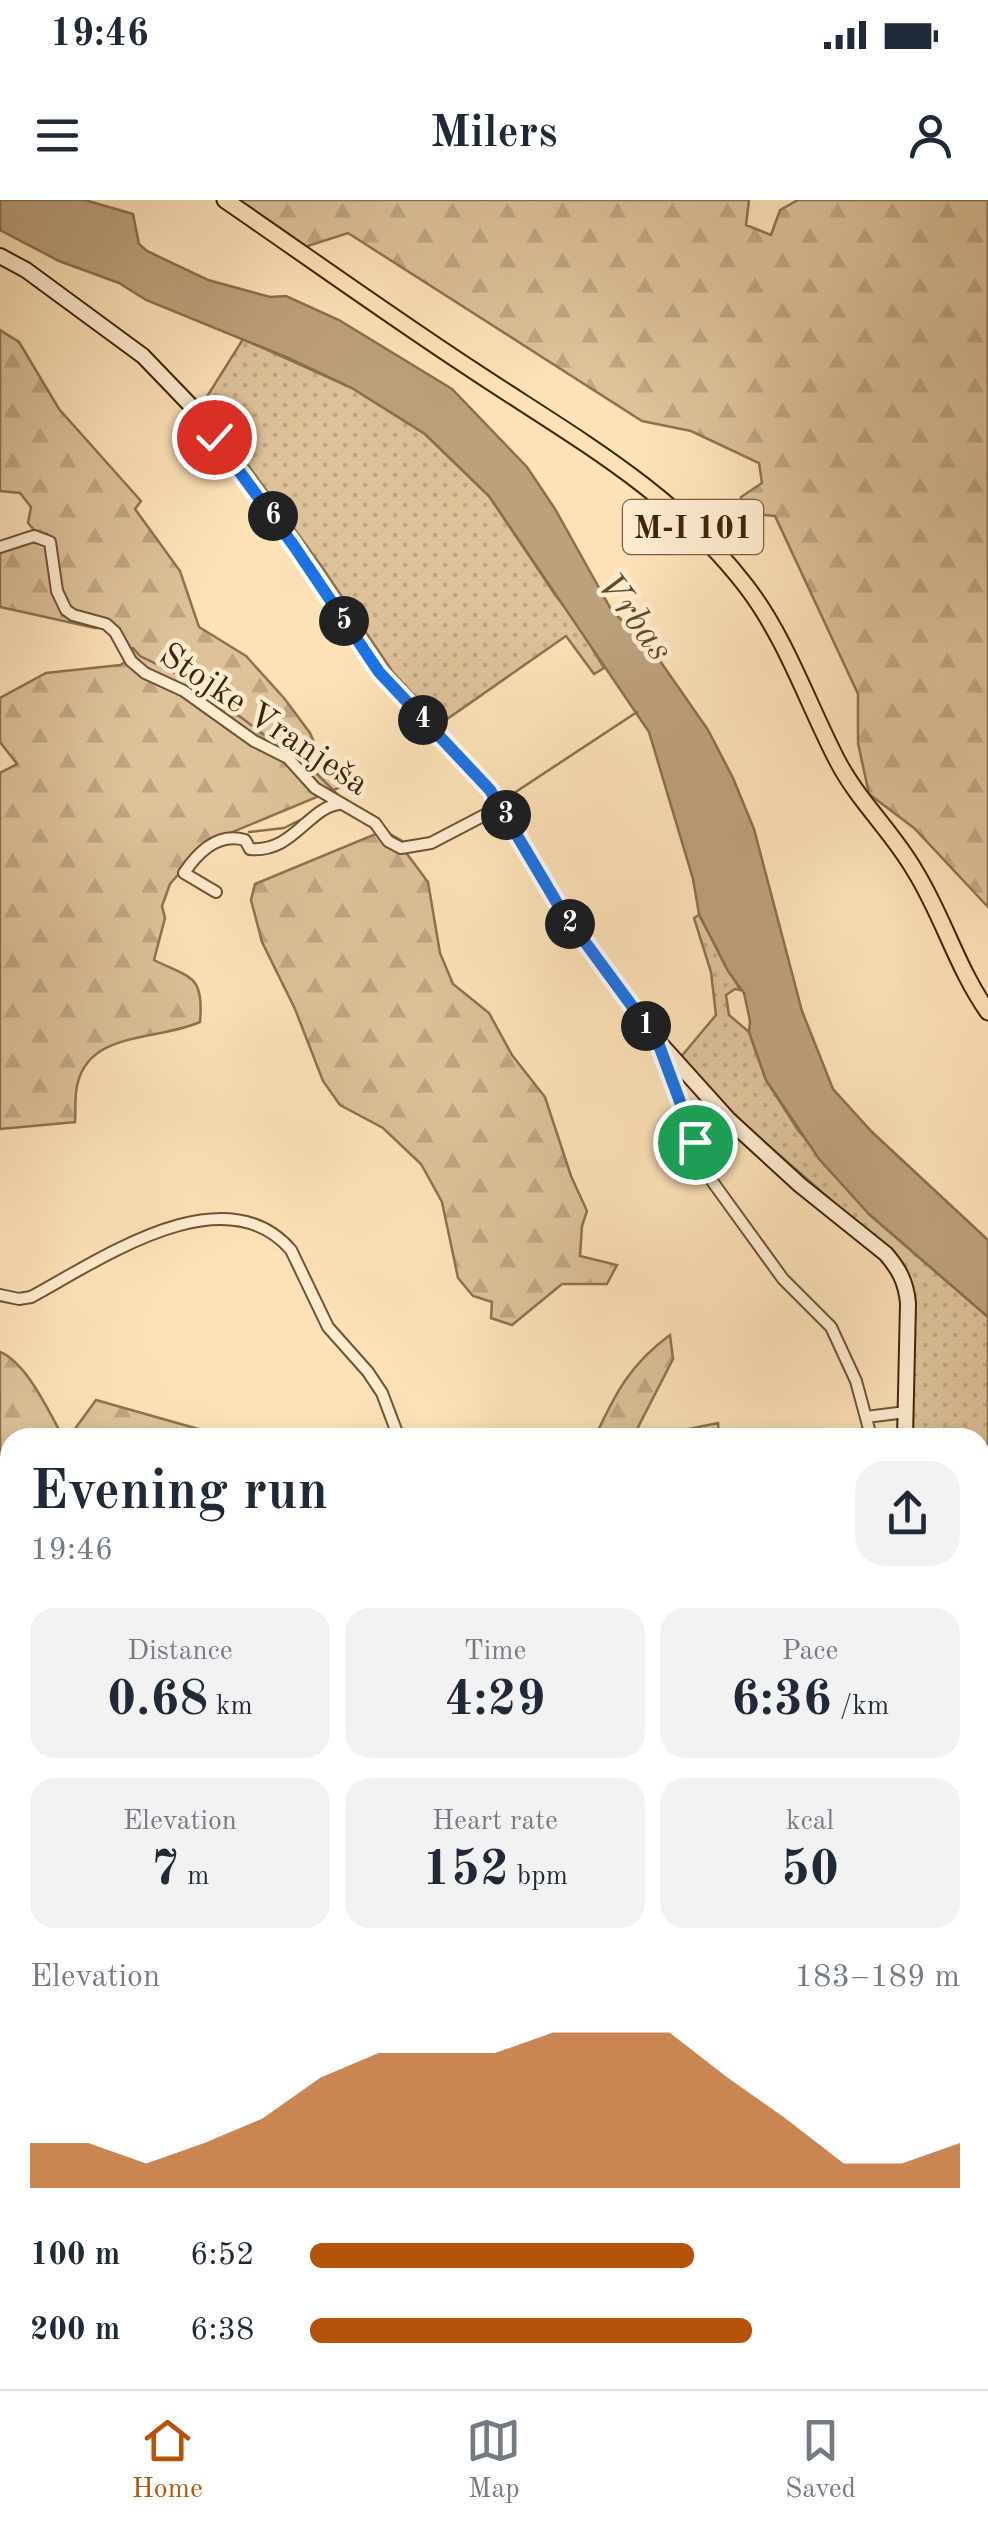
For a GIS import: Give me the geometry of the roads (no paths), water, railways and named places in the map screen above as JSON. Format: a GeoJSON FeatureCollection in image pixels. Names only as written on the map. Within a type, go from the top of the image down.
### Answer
{"type":"FeatureCollection","features":[{"type":"Feature","properties":{"kind":"main road","name":"M-I 101"},"geometry":{"type":"LineString","coordinates":[[225,200],[418,334],[618,464],[664,500],[708,543],[742,582],[772,626],[844,773],[914,867],[988,1012]]}},
{"type":"Feature","properties":{"kind":"street"},"geometry":{"type":"LineString","coordinates":[[0,256],[26,270],[142,356],[194,409],[379,672],[478,774],[582,942],[657,1040],[728,1120],[800,1186],[886,1254],[906,1284],[905,1428]]}},
{"type":"Feature","properties":{"kind":"street","name":"Stojke Vranješa"},"geometry":{"type":"LineString","coordinates":[[0,547],[34,536],[50,542],[57,591],[72,616],[106,624],[132,662],[145,673],[184,691],[254,741],[288,758],[315,788],[375,823],[388,841],[408,849],[431,843],[500,807]]}},
{"type":"Feature","properties":{"kind":"street"},"geometry":{"type":"LineString","coordinates":[[216,892],[184,873],[208,846],[229,838],[245,840],[256,850],[269,847],[300,831],[324,808],[340,804]]}},
{"type":"Feature","properties":{"kind":"street"},"geometry":{"type":"LineString","coordinates":[[657,1040],[712,1181],[783,1279],[831,1327],[856,1381],[868,1423],[906,1412]]}},
{"type":"Feature","properties":{"kind":"street"},"geometry":{"type":"LineString","coordinates":[[0,1295],[20,1299],[31,1296],[157,1230],[181,1223],[225,1221],[263,1228],[291,1250],[328,1326],[368,1372],[395,1428]]}},
{"type":"Feature","properties":{"kind":"waterway"},"geometry":{"type":"LineString","coordinates":[[133,648],[140,656],[197,684],[263,734],[294,751],[340,797]]}},
{"type":"Feature","properties":{"kind":"waterway"},"geometry":{"type":"LineString","coordinates":[[505,799],[637,712]]}},
{"type":"Feature","properties":{"kind":"waterway"},"geometry":{"type":"LineString","coordinates":[[359,808],[374,817]]}},
{"type":"Feature","properties":{"kind":"waterway"},"geometry":{"type":"LineString","coordinates":[[249,832],[284,828],[304,818]]}},
{"type":"Feature","properties":{"kind":"waterway"},"geometry":{"type":"LineString","coordinates":[[380,822],[404,842]]}},
{"type":"Feature","properties":{"kind":"water label","name":"Vrbas"},"geometry":{"type":"Point","coordinates":[636,616]}}]}
